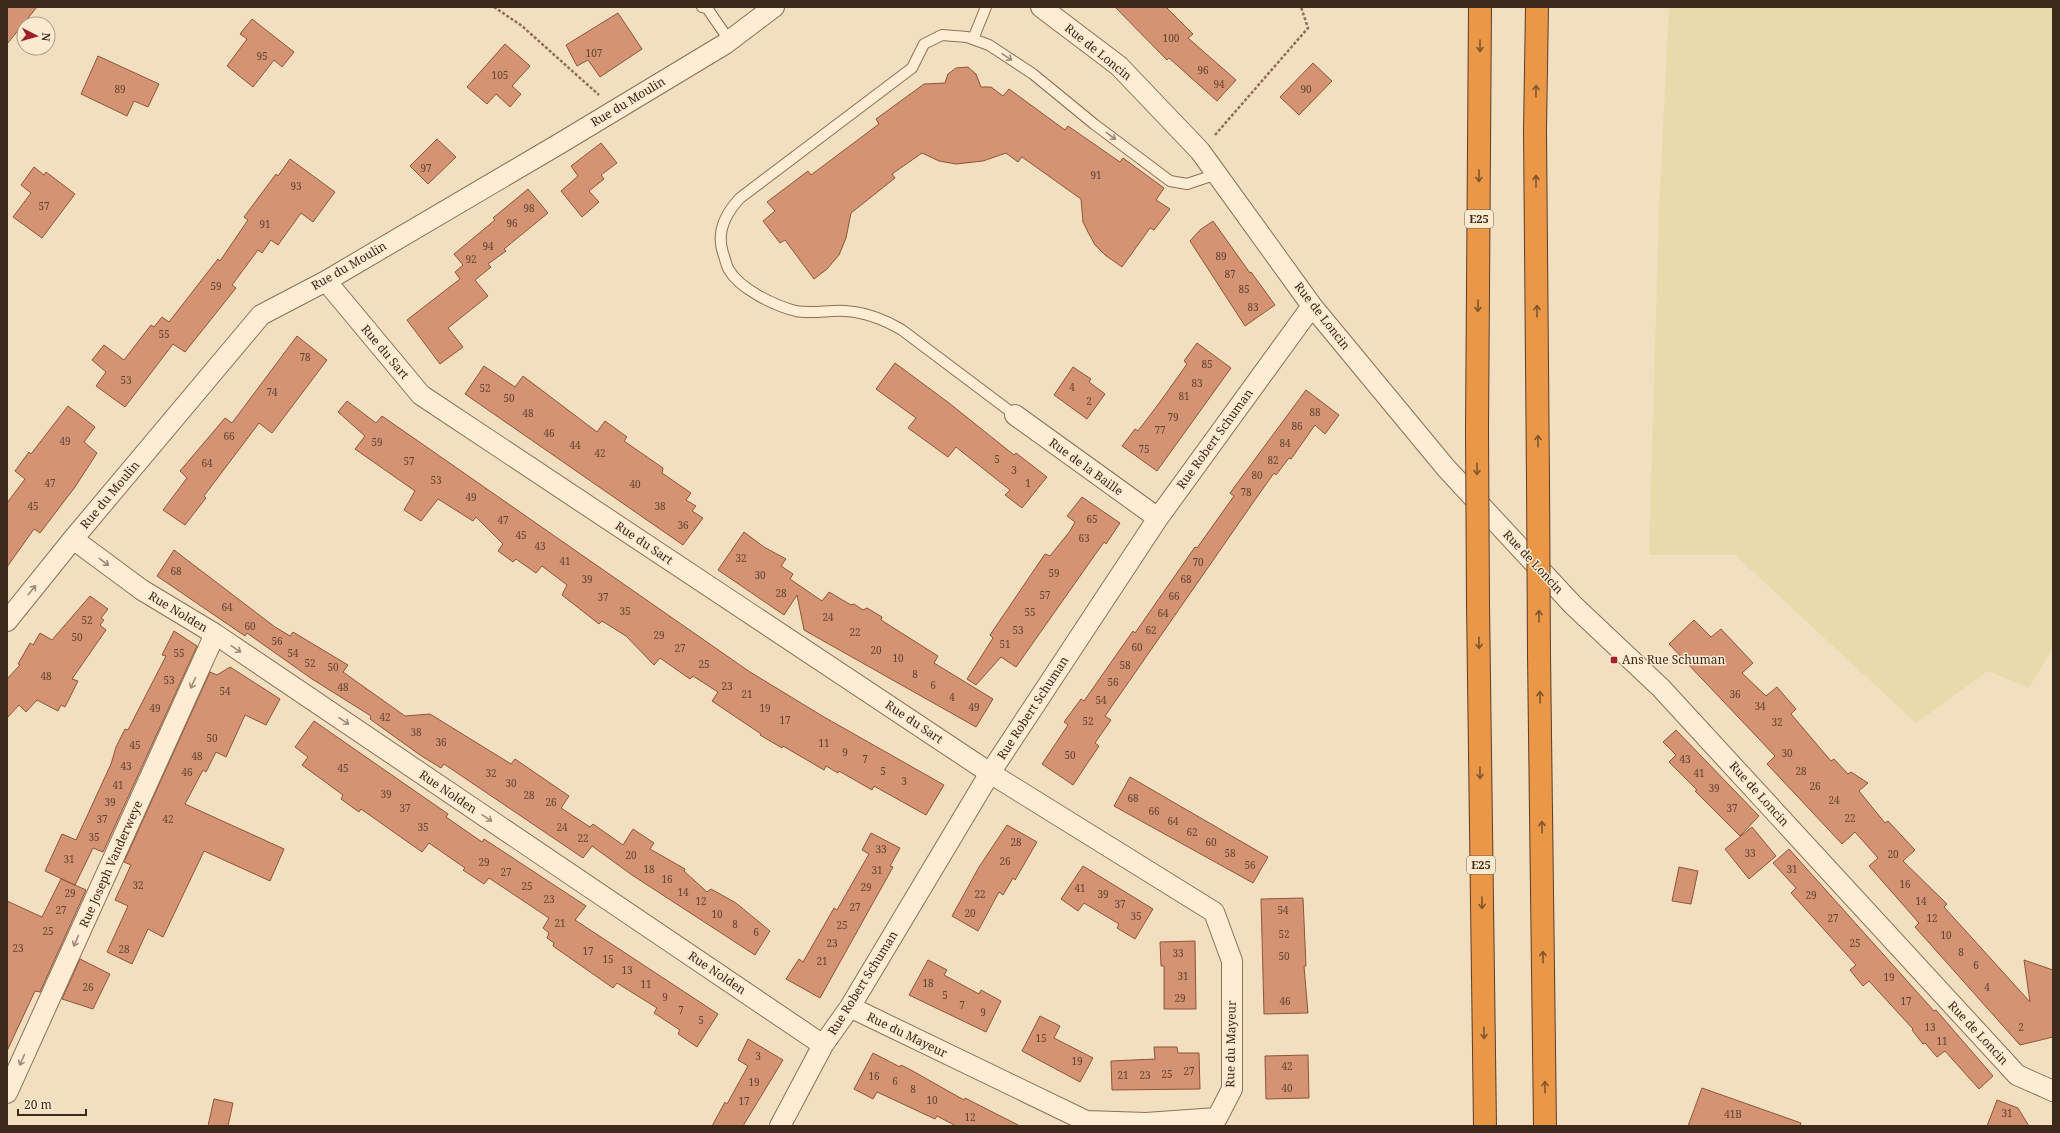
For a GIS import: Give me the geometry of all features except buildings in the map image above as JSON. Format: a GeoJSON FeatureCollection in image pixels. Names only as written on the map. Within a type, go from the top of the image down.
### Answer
{"type":"FeatureCollection","features":[{"type":"Feature","properties":{"kind":"highway","name":"E25"},"geometry":{"type":"LineString","coordinates":[[1480,7],[1476,430],[1485,1126]]}},
{"type":"Feature","properties":{"kind":"highway"},"geometry":{"type":"LineString","coordinates":[[1537,7],[1535,130],[1539,655],[1545,1126]]}},
{"type":"Feature","properties":{"kind":"street","name":"Rue du Moulin"},"geometry":{"type":"LineString","coordinates":[[7,621],[73,539],[261,316],[326,281],[615,110],[729,40],[774,7]]}},
{"type":"Feature","properties":{"kind":"street","name":"Rue de Loncin"},"geometry":{"type":"LineString","coordinates":[[1041,7],[1119,66],[1200,151],[1312,306],[1446,468],[1573,605],[1661,688],[2018,1075],[2053,1091]]}},
{"type":"Feature","properties":{"kind":"street","name":"Rue du Sart"},"geometry":{"type":"LineString","coordinates":[[326,281],[422,395],[990,773]]}},
{"type":"Feature","properties":{"kind":"street","name":"Rue Robert Schuman"},"geometry":{"type":"LineString","coordinates":[[780,1126],[823,1045],[850,1007],[990,773],[1158,518],[1312,306]]}},
{"type":"Feature","properties":{"kind":"street","name":"Rue de la Baille"},"geometry":{"type":"LineString","coordinates":[[1015,415],[1158,518]]}},
{"type":"Feature","properties":{"kind":"street","name":"Rue Nolden"},"geometry":{"type":"LineString","coordinates":[[73,539],[142,590],[215,634],[823,1045]]}},
{"type":"Feature","properties":{"kind":"street","name":"Rue Joseph Vanderweye"},"geometry":{"type":"LineString","coordinates":[[7,1093],[215,634]]}},
{"type":"Feature","properties":{"kind":"street","name":"Rue du Mayeur"},"geometry":{"type":"LineString","coordinates":[[850,1007],[1086,1121],[1146,1123],[1217,1118],[1232,1088],[1232,961],[1214,912],[990,773]]}},
{"type":"Feature","properties":{"kind":"lane"},"geometry":{"type":"LineString","coordinates":[[702,7],[707,8],[729,40]]}},
{"type":"Feature","properties":{"kind":"lane"},"geometry":{"type":"LineString","coordinates":[[973,39],[986,7]]}},
{"type":"Feature","properties":{"kind":"lane"},"geometry":{"type":"LineString","coordinates":[[1015,415],[902,330],[886,321],[846,311],[796,311],[758,296],[742,285],[729,270],[720,242],[722,227],[729,209],[740,198],[912,68],[924,44],[942,35],[973,39],[989,44],[1033,74],[1094,124],[1170,181],[1187,184],[1217,174]]}},
{"type":"Feature","properties":{"kind":"path"},"geometry":{"type":"LineString","coordinates":[[494,7],[522,26],[586,82],[615,110]]}},
{"type":"Feature","properties":{"kind":"path"},"geometry":{"type":"LineString","coordinates":[[1200,151],[1308,28],[1301,7]]}},
{"type":"Feature","properties":{"kind":"shaded area"},"geometry":{"type":"Polygon","coordinates":[[[1669,7],[2053,7],[2053,647],[2029,688],[1988,671],[1916,723],[1735,555],[1649,555],[1659,209],[1669,7]]]}},
{"type":"Feature","properties":{"kind":"place","name":"Ans Rue Schuman"},"geometry":{"type":"Point","coordinates":[1614,660]}}]}
